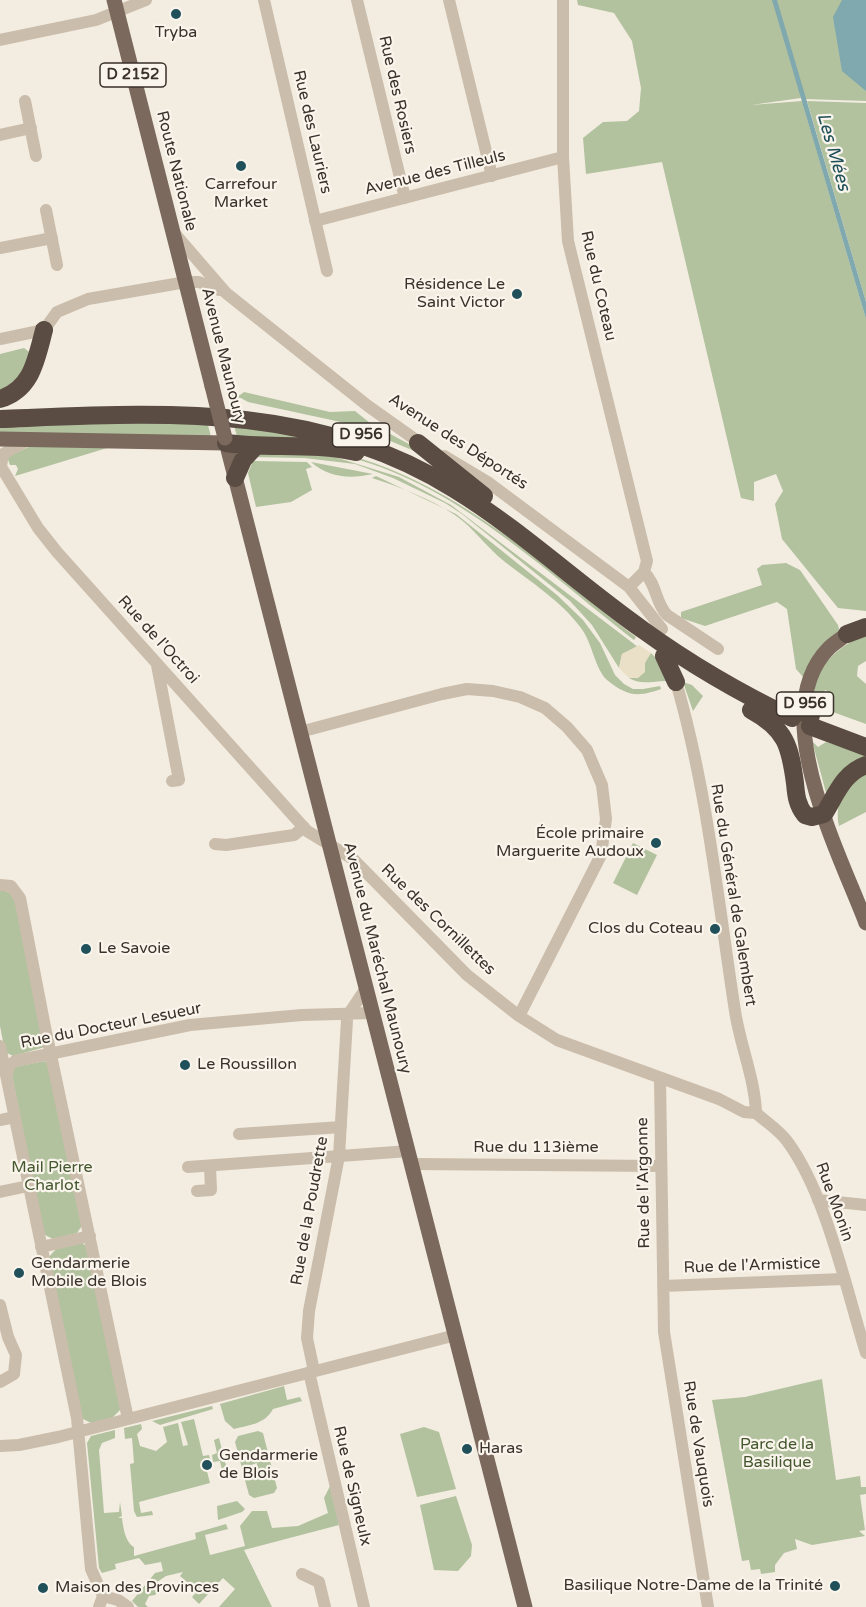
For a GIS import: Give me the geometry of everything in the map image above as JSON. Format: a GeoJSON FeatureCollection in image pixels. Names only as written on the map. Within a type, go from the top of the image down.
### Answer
{"type":"FeatureCollection","features":[{"type":"Feature","properties":{"kind":"highway"},"geometry":{"type":"LineString","coordinates":[[0,399],[17,392],[27,382],[44,330]]}},
{"type":"Feature","properties":{"kind":"highway","name":"D 956"},"geometry":{"type":"LineString","coordinates":[[0,419],[117,409],[216,405],[346,429],[411,454],[479,492]]}},
{"type":"Feature","properties":{"kind":"highway","name":"D 956"},"geometry":{"type":"LineString","coordinates":[[0,408],[117,409],[256,419],[322,432],[378,450]]}},
{"type":"Feature","properties":{"kind":"highway","name":"D 956"},"geometry":{"type":"LineString","coordinates":[[226,441],[255,447],[316,446],[365,455],[378,450]]}},
{"type":"Feature","properties":{"kind":"highway"},"geometry":{"type":"LineString","coordinates":[[418,443],[479,492]]}},
{"type":"Feature","properties":{"kind":"highway"},"geometry":{"type":"LineString","coordinates":[[235,478],[246,456],[255,447]]}},
{"type":"Feature","properties":{"kind":"highway","name":"Avenue des Déportés"},"geometry":{"type":"LineString","coordinates":[[378,450],[461,493],[664,637],[792,713],[810,721]]}},
{"type":"Feature","properties":{"kind":"highway","name":"Avenue des Déportés"},"geometry":{"type":"LineString","coordinates":[[479,492],[664,637]]}},
{"type":"Feature","properties":{"kind":"highway","name":"D 956"},"geometry":{"type":"LineString","coordinates":[[847,634],[866,627]]}},
{"type":"Feature","properties":{"kind":"highway","name":"D 956"},"geometry":{"type":"LineString","coordinates":[[664,637],[682,677],[764,717],[782,732],[791,752],[800,809],[812,817],[824,814]]}},
{"type":"Feature","properties":{"kind":"highway","name":"D 956"},"geometry":{"type":"LineString","coordinates":[[810,721],[866,736]]}},
{"type":"Feature","properties":{"kind":"highway","name":"D 956"},"geometry":{"type":"LineString","coordinates":[[810,721],[866,747]]}},
{"type":"Feature","properties":{"kind":"highway"},"geometry":{"type":"LineString","coordinates":[[824,814],[843,781],[854,771],[866,765]]}},
{"type":"Feature","properties":{"kind":"main road","name":"Route Nationale"},"geometry":{"type":"LineString","coordinates":[[115,5],[186,282]]}},
{"type":"Feature","properties":{"kind":"main road","name":"Avenue Maunoury"},"geometry":{"type":"LineString","coordinates":[[186,282],[226,441]]}},
{"type":"Feature","properties":{"kind":"main road","name":"D 956"},"geometry":{"type":"LineString","coordinates":[[0,439],[226,441]]}},
{"type":"Feature","properties":{"kind":"main road","name":"Avenue du Maréchal Maunoury"},"geometry":{"type":"LineString","coordinates":[[226,441],[525,1607]]}},
{"type":"Feature","properties":{"kind":"main road","name":"D 956"},"geometry":{"type":"LineString","coordinates":[[824,814],[807,759],[804,731],[805,701],[816,666],[828,649],[847,634]]}},
{"type":"Feature","properties":{"kind":"main road"},"geometry":{"type":"LineString","coordinates":[[824,814],[866,923]]}},
{"type":"Feature","properties":{"kind":"street"},"geometry":{"type":"LineString","coordinates":[[0,40],[96,20],[115,5],[146,0]]}},
{"type":"Feature","properties":{"kind":"street","name":"Rue des Lauriers"},"geometry":{"type":"LineString","coordinates":[[264,0],[327,271]]}},
{"type":"Feature","properties":{"kind":"street","name":"Rue des Rosiers"},"geometry":{"type":"LineString","coordinates":[[357,0],[405,198]]}},
{"type":"Feature","properties":{"kind":"street"},"geometry":{"type":"LineString","coordinates":[[449,0],[492,176]]}},
{"type":"Feature","properties":{"kind":"street","name":"Rue du Coteau"},"geometry":{"type":"LineString","coordinates":[[563,0],[563,157],[568,241],[647,561],[644,572]]}},
{"type":"Feature","properties":{"kind":"street"},"geometry":{"type":"LineString","coordinates":[[25,101],[36,156]]}},
{"type":"Feature","properties":{"kind":"street"},"geometry":{"type":"LineString","coordinates":[[0,135],[31,128]]}},
{"type":"Feature","properties":{"kind":"street","name":"Avenue des Tilleuls"},"geometry":{"type":"LineString","coordinates":[[315,221],[563,157]]}},
{"type":"Feature","properties":{"kind":"street"},"geometry":{"type":"LineString","coordinates":[[46,210],[57,266]]}},
{"type":"Feature","properties":{"kind":"street","name":"Avenue des Déportés"},"geometry":{"type":"LineString","coordinates":[[173,231],[226,293],[418,443],[489,483],[629,587],[664,637]]}},
{"type":"Feature","properties":{"kind":"street"},"geometry":{"type":"LineString","coordinates":[[0,248],[52,238]]}},
{"type":"Feature","properties":{"kind":"street"},"geometry":{"type":"LineString","coordinates":[[0,339],[44,330],[57,312],[75,303],[186,282]]}},
{"type":"Feature","properties":{"kind":"street","name":"Avenue des Déportés"},"geometry":{"type":"LineString","coordinates":[[186,282],[199,282],[226,293]]}},
{"type":"Feature","properties":{"kind":"street"},"geometry":{"type":"LineString","coordinates":[[17,335],[31,344],[37,355]]}},
{"type":"Feature","properties":{"kind":"street","name":"Rue de l'Octroi"},"geometry":{"type":"LineString","coordinates":[[32,439],[21,442],[3,454],[1,466],[39,530],[303,826],[312,835],[330,846]]}},
{"type":"Feature","properties":{"kind":"street"},"geometry":{"type":"LineString","coordinates":[[629,587],[644,572],[652,580],[661,609],[664,637],[718,649]]}},
{"type":"Feature","properties":{"kind":"street"},"geometry":{"type":"LineString","coordinates":[[157,663],[179,780],[172,781]]}},
{"type":"Feature","properties":{"kind":"street","name":"Rue du Général de Galembert"},"geometry":{"type":"LineString","coordinates":[[682,677],[737,1026],[756,1100],[756,1113]]}},
{"type":"Feature","properties":{"kind":"street"},"geometry":{"type":"LineString","coordinates":[[300,732],[467,689],[493,691],[520,697],[545,708],[567,727],[587,750],[602,785],[606,819],[601,855],[519,1016]]}},
{"type":"Feature","properties":{"kind":"street"},"geometry":{"type":"LineString","coordinates":[[215,844],[226,845],[294,835],[303,826],[326,829]]}},
{"type":"Feature","properties":{"kind":"street","name":"Rue des Cornillettes"},"geometry":{"type":"LineString","coordinates":[[330,846],[353,859],[468,975],[519,1016],[557,1040],[719,1099],[744,1112],[756,1113]]}},
{"type":"Feature","properties":{"kind":"street"},"geometry":{"type":"LineString","coordinates":[[0,885],[11,886],[20,898],[128,1419]]}},
{"type":"Feature","properties":{"kind":"street"},"geometry":{"type":"LineString","coordinates":[[349,1016],[366,988]]}},
{"type":"Feature","properties":{"kind":"street","name":"Rue du Docteur Lesueur"},"geometry":{"type":"LineString","coordinates":[[7,1077],[9,1066],[15,1061],[190,1025],[372,1013]]}},
{"type":"Feature","properties":{"kind":"street","name":"Rue de la Poudrette"},"geometry":{"type":"LineString","coordinates":[[311,1371],[307,1338],[309,1311],[339,1156],[349,1016]]}},
{"type":"Feature","properties":{"kind":"street"},"geometry":{"type":"LineString","coordinates":[[1,1050],[8,1060],[15,1061]]}},
{"type":"Feature","properties":{"kind":"street"},"geometry":{"type":"LineString","coordinates":[[1,1050],[78,1431],[91,1569],[101,1602],[118,1600],[128,1607]]}},
{"type":"Feature","properties":{"kind":"street","name":"Rue de l'Argonne"},"geometry":{"type":"LineString","coordinates":[[660,1079],[663,1286]]}},
{"type":"Feature","properties":{"kind":"street","name":"Rue Monin"},"geometry":{"type":"LineString","coordinates":[[756,1113],[785,1138],[803,1164],[818,1200],[866,1353]]}},
{"type":"Feature","properties":{"kind":"street"},"geometry":{"type":"LineString","coordinates":[[0,1120],[15,1117]]}},
{"type":"Feature","properties":{"kind":"street"},"geometry":{"type":"LineString","coordinates":[[238,1134],[340,1126]]}},
{"type":"Feature","properties":{"kind":"street","name":"Rue du 113ième"},"geometry":{"type":"LineString","coordinates":[[188,1167],[339,1156],[660,1166]]}},
{"type":"Feature","properties":{"kind":"street"},"geometry":{"type":"LineString","coordinates":[[197,1191],[211,1190],[210,1166]]}},
{"type":"Feature","properties":{"kind":"street"},"geometry":{"type":"LineString","coordinates":[[0,1192],[28,1186]]}},
{"type":"Feature","properties":{"kind":"street"},"geometry":{"type":"LineString","coordinates":[[818,1200],[866,1205]]}},
{"type":"Feature","properties":{"kind":"street"},"geometry":{"type":"LineString","coordinates":[[41,1247],[90,1236]]}},
{"type":"Feature","properties":{"kind":"street","name":"Rue de l'Armistice"},"geometry":{"type":"LineString","coordinates":[[663,1286],[843,1279]]}},
{"type":"Feature","properties":{"kind":"street","name":"Rue de Vauquois"},"geometry":{"type":"LineString","coordinates":[[663,1286],[664,1332],[708,1607]]}},
{"type":"Feature","properties":{"kind":"street"},"geometry":{"type":"LineString","coordinates":[[0,1305],[17,1363],[14,1374],[0,1382]]}},
{"type":"Feature","properties":{"kind":"street"},"geometry":{"type":"LineString","coordinates":[[0,1446],[19,1445],[128,1419],[456,1335]]}},
{"type":"Feature","properties":{"kind":"street","name":"Rue de Signeulx"},"geometry":{"type":"LineString","coordinates":[[311,1371],[364,1607]]}},
{"type":"Feature","properties":{"kind":"street"},"geometry":{"type":"LineString","coordinates":[[302,1574],[319,1582],[325,1607]]}},
{"type":"Feature","properties":{"kind":"green space"},"geometry":{"type":"Polygon","coordinates":[[[577,0],[866,0],[866,101],[804,99],[800,92],[801,98],[751,105],[802,101],[866,319],[866,611],[838,608],[782,539],[775,504],[783,491],[776,474],[754,482],[754,501],[741,498],[662,162],[586,174],[583,138],[603,122],[627,121],[639,111],[641,88],[632,41],[614,13],[578,5],[577,0]]]}},
{"type":"Feature","properties":{"kind":"green space"},"geometry":{"type":"Polygon","coordinates":[[[807,101],[866,103],[866,302],[807,101]]]}},
{"type":"Feature","properties":{"kind":"green space"},"geometry":{"type":"Polygon","coordinates":[[[24,348],[32,354],[23,376],[0,392],[0,354],[24,348]]]}},
{"type":"Feature","properties":{"kind":"green space"},"geometry":{"type":"Polygon","coordinates":[[[244,392],[330,412],[355,411],[370,423],[418,449],[419,453],[350,424],[248,402],[241,398],[227,397],[226,393],[240,395],[244,392]]]}},
{"type":"Feature","properties":{"kind":"green space"},"geometry":{"type":"Polygon","coordinates":[[[207,421],[211,437],[0,436],[0,426],[207,421]]]}},
{"type":"Feature","properties":{"kind":"green space"},"geometry":{"type":"Polygon","coordinates":[[[233,422],[335,442],[238,440],[233,422]]]}},
{"type":"Feature","properties":{"kind":"green space"},"geometry":{"type":"Polygon","coordinates":[[[33,445],[117,445],[15,476],[18,469],[16,465],[10,465],[7,457],[33,445]]]}},
{"type":"Feature","properties":{"kind":"green space"},"geometry":{"type":"Polygon","coordinates":[[[332,451],[375,464],[416,481],[456,502],[530,553],[636,637],[634,640],[496,531],[459,506],[381,467],[340,455],[338,458],[399,477],[451,505],[638,647],[622,654],[619,668],[592,625],[570,601],[462,514],[445,503],[393,478],[355,464],[304,458],[249,457],[259,452],[332,451]]]}},
{"type":"Feature","properties":{"kind":"green space"},"geometry":{"type":"Polygon","coordinates":[[[253,461],[307,462],[312,467],[306,469],[312,490],[291,502],[256,507],[248,473],[253,461]]]}},
{"type":"Feature","properties":{"kind":"green space"},"geometry":{"type":"Polygon","coordinates":[[[311,462],[373,474],[340,476],[325,471],[311,462]]]}},
{"type":"Feature","properties":{"kind":"green space"},"geometry":{"type":"Polygon","coordinates":[[[376,476],[405,490],[372,478],[376,476]]]}},
{"type":"Feature","properties":{"kind":"green space"},"geometry":{"type":"Polygon","coordinates":[[[445,509],[456,514],[557,595],[583,620],[600,643],[615,675],[624,684],[633,689],[660,686],[661,689],[633,694],[621,690],[607,680],[599,669],[585,634],[573,618],[545,592],[498,556],[462,520],[445,509]]]}},
{"type":"Feature","properties":{"kind":"green space"},"geometry":{"type":"Polygon","coordinates":[[[786,563],[800,570],[838,625],[840,633],[816,654],[804,678],[796,669],[787,609],[777,602],[705,626],[681,618],[681,612],[762,585],[757,569],[762,565],[786,563]]]}},
{"type":"Feature","properties":{"kind":"green space"},"geometry":{"type":"Polygon","coordinates":[[[866,635],[866,661],[858,666],[857,676],[866,684],[866,724],[819,707],[832,698],[826,690],[814,697],[818,676],[823,667],[847,644],[866,635]]]}},
{"type":"Feature","properties":{"kind":"green space"},"geometry":{"type":"Polygon","coordinates":[[[651,653],[655,657],[659,655],[669,681],[643,682],[629,678],[651,653]]]}},
{"type":"Feature","properties":{"kind":"green space"},"geometry":{"type":"Polygon","coordinates":[[[683,682],[692,685],[703,696],[693,711],[683,682]]]}},
{"type":"Feature","properties":{"kind":"green space"},"geometry":{"type":"Polygon","coordinates":[[[812,741],[818,747],[826,742],[866,754],[866,761],[828,800],[812,741]]]}},
{"type":"Feature","properties":{"kind":"green space"},"geometry":{"type":"Polygon","coordinates":[[[866,774],[866,812],[839,826],[838,809],[843,795],[852,783],[866,774]]]}},
{"type":"Feature","properties":{"kind":"green space"},"geometry":{"type":"Polygon","coordinates":[[[633,843],[657,855],[637,895],[613,883],[633,843]]]}},
{"type":"Feature","properties":{"kind":"green space"},"geometry":{"type":"Polygon","coordinates":[[[0,889],[14,894],[45,1047],[13,1056],[5,1052],[0,1026],[0,889]]]}},
{"type":"Feature","properties":{"kind":"green space","name":"Mail Pierre Charlot"},"geometry":{"type":"Polygon","coordinates":[[[45,1061],[49,1064],[83,1224],[77,1233],[53,1239],[43,1234],[11,1070],[14,1067],[45,1061]]]}},
{"type":"Feature","properties":{"kind":"green space","name":"Mail Pierre Charlot"},"geometry":{"type":"Polygon","coordinates":[[[82,1243],[86,1246],[121,1409],[112,1418],[91,1423],[81,1418],[48,1258],[57,1248],[82,1243]]]}},
{"type":"Feature","properties":{"kind":"green space","name":"Parc de la Basilique"},"geometry":{"type":"Polygon","coordinates":[[[822,1379],[836,1480],[860,1476],[861,1487],[866,1487],[866,1494],[860,1495],[865,1530],[859,1531],[865,1536],[812,1545],[795,1539],[797,1549],[784,1553],[775,1565],[775,1572],[761,1574],[760,1569],[751,1570],[749,1560],[742,1561],[712,1400],[745,1397],[822,1379]]]}},
{"type":"Feature","properties":{"kind":"green space"},"geometry":{"type":"Polygon","coordinates":[[[284,1386],[287,1400],[300,1397],[302,1401],[273,1409],[266,1418],[251,1425],[234,1429],[225,1421],[220,1404],[284,1386]]]}},
{"type":"Feature","properties":{"kind":"green space"},"geometry":{"type":"Polygon","coordinates":[[[212,1406],[213,1409],[160,1425],[152,1421],[212,1406]]]}},
{"type":"Feature","properties":{"kind":"green space"},"geometry":{"type":"Polygon","coordinates":[[[194,1419],[203,1456],[209,1455],[211,1463],[205,1464],[210,1483],[139,1502],[141,1513],[152,1511],[153,1515],[137,1517],[134,1511],[130,1464],[134,1463],[132,1438],[125,1439],[124,1428],[141,1424],[142,1429],[137,1434],[140,1446],[156,1451],[167,1442],[163,1427],[178,1423],[183,1446],[188,1445],[181,1422],[194,1419]]]}},
{"type":"Feature","properties":{"kind":"green space"},"geometry":{"type":"Polygon","coordinates":[[[424,1427],[439,1432],[456,1489],[417,1497],[400,1434],[424,1427]]]}},
{"type":"Feature","properties":{"kind":"green space"},"geometry":{"type":"Polygon","coordinates":[[[115,1430],[115,1438],[102,1443],[99,1450],[104,1513],[119,1512],[120,1502],[122,1516],[118,1518],[122,1518],[127,1538],[134,1547],[134,1556],[196,1539],[195,1533],[226,1524],[228,1529],[205,1535],[210,1555],[245,1546],[240,1526],[252,1511],[267,1511],[272,1528],[298,1526],[328,1513],[324,1498],[330,1486],[339,1525],[244,1550],[272,1607],[219,1607],[235,1589],[223,1578],[199,1604],[192,1597],[197,1591],[180,1576],[183,1572],[166,1576],[157,1582],[162,1587],[155,1595],[149,1596],[145,1604],[148,1607],[138,1607],[132,1601],[155,1573],[163,1571],[161,1562],[145,1565],[139,1558],[115,1564],[116,1569],[102,1573],[99,1568],[87,1443],[91,1436],[115,1430]]]}},
{"type":"Feature","properties":{"kind":"green space"},"geometry":{"type":"Polygon","coordinates":[[[258,1431],[263,1433],[277,1488],[274,1493],[254,1498],[249,1495],[242,1469],[257,1466],[257,1463],[242,1468],[235,1442],[238,1436],[258,1431]]]}},
{"type":"Feature","properties":{"kind":"green space"},"geometry":{"type":"Polygon","coordinates":[[[219,1438],[228,1473],[223,1475],[220,1461],[213,1462],[212,1455],[217,1453],[214,1440],[219,1438]]]}},
{"type":"Feature","properties":{"kind":"green space"},"geometry":{"type":"Polygon","coordinates":[[[456,1496],[472,1545],[471,1556],[458,1571],[434,1570],[420,1505],[456,1496]]]}},
{"type":"Feature","properties":{"kind":"green space"},"geometry":{"type":"Polygon","coordinates":[[[237,1501],[245,1509],[218,1520],[217,1506],[237,1501]]]}},
{"type":"Feature","properties":{"kind":"shaded area"},"geometry":{"type":"Polygon","coordinates":[[[639,645],[651,653],[645,663],[645,672],[638,678],[629,678],[619,668],[622,654],[639,645]]]}},
{"type":"Feature","properties":{"kind":"water"},"geometry":{"type":"Polygon","coordinates":[[[772,0],[777,0],[866,302],[866,319],[772,0]]]}},
{"type":"Feature","properties":{"kind":"water"},"geometry":{"type":"Polygon","coordinates":[[[842,0],[866,0],[866,91],[842,71],[833,17],[842,0]]]}},
{"type":"Feature","properties":{"kind":"place","name":"Tryba"},"geometry":{"type":"Point","coordinates":[176,14]}},
{"type":"Feature","properties":{"kind":"place","name":"Carrefour Market"},"geometry":{"type":"Point","coordinates":[241,166]}},
{"type":"Feature","properties":{"kind":"place","name":"Résidence Le Saint Victor"},"geometry":{"type":"Point","coordinates":[517,294]}},
{"type":"Feature","properties":{"kind":"place","name":"École primaire Marguerite Audoux"},"geometry":{"type":"Point","coordinates":[656,843]}},
{"type":"Feature","properties":{"kind":"place","name":"Clos du Coteau"},"geometry":{"type":"Point","coordinates":[715,929]}},
{"type":"Feature","properties":{"kind":"place","name":"Le Savoie"},"geometry":{"type":"Point","coordinates":[86,949]}},
{"type":"Feature","properties":{"kind":"place","name":"Le Roussillon"},"geometry":{"type":"Point","coordinates":[185,1065]}},
{"type":"Feature","properties":{"kind":"place","name":"Gendarmerie Mobile de Blois"},"geometry":{"type":"Point","coordinates":[19,1273]}},
{"type":"Feature","properties":{"kind":"place","name":"Haras"},"geometry":{"type":"Point","coordinates":[467,1449]}},
{"type":"Feature","properties":{"kind":"place","name":"Gendarmerie de Blois"},"geometry":{"type":"Point","coordinates":[207,1465]}},
{"type":"Feature","properties":{"kind":"place","name":"Basilique Notre-Dame de la Trinité"},"geometry":{"type":"Point","coordinates":[835,1586]}},
{"type":"Feature","properties":{"kind":"place","name":"Maison des Provinces"},"geometry":{"type":"Point","coordinates":[43,1588]}},
{"type":"Feature","properties":{"kind":"water label","name":"Les Mées"},"geometry":{"type":"Point","coordinates":[833,152]}}]}
